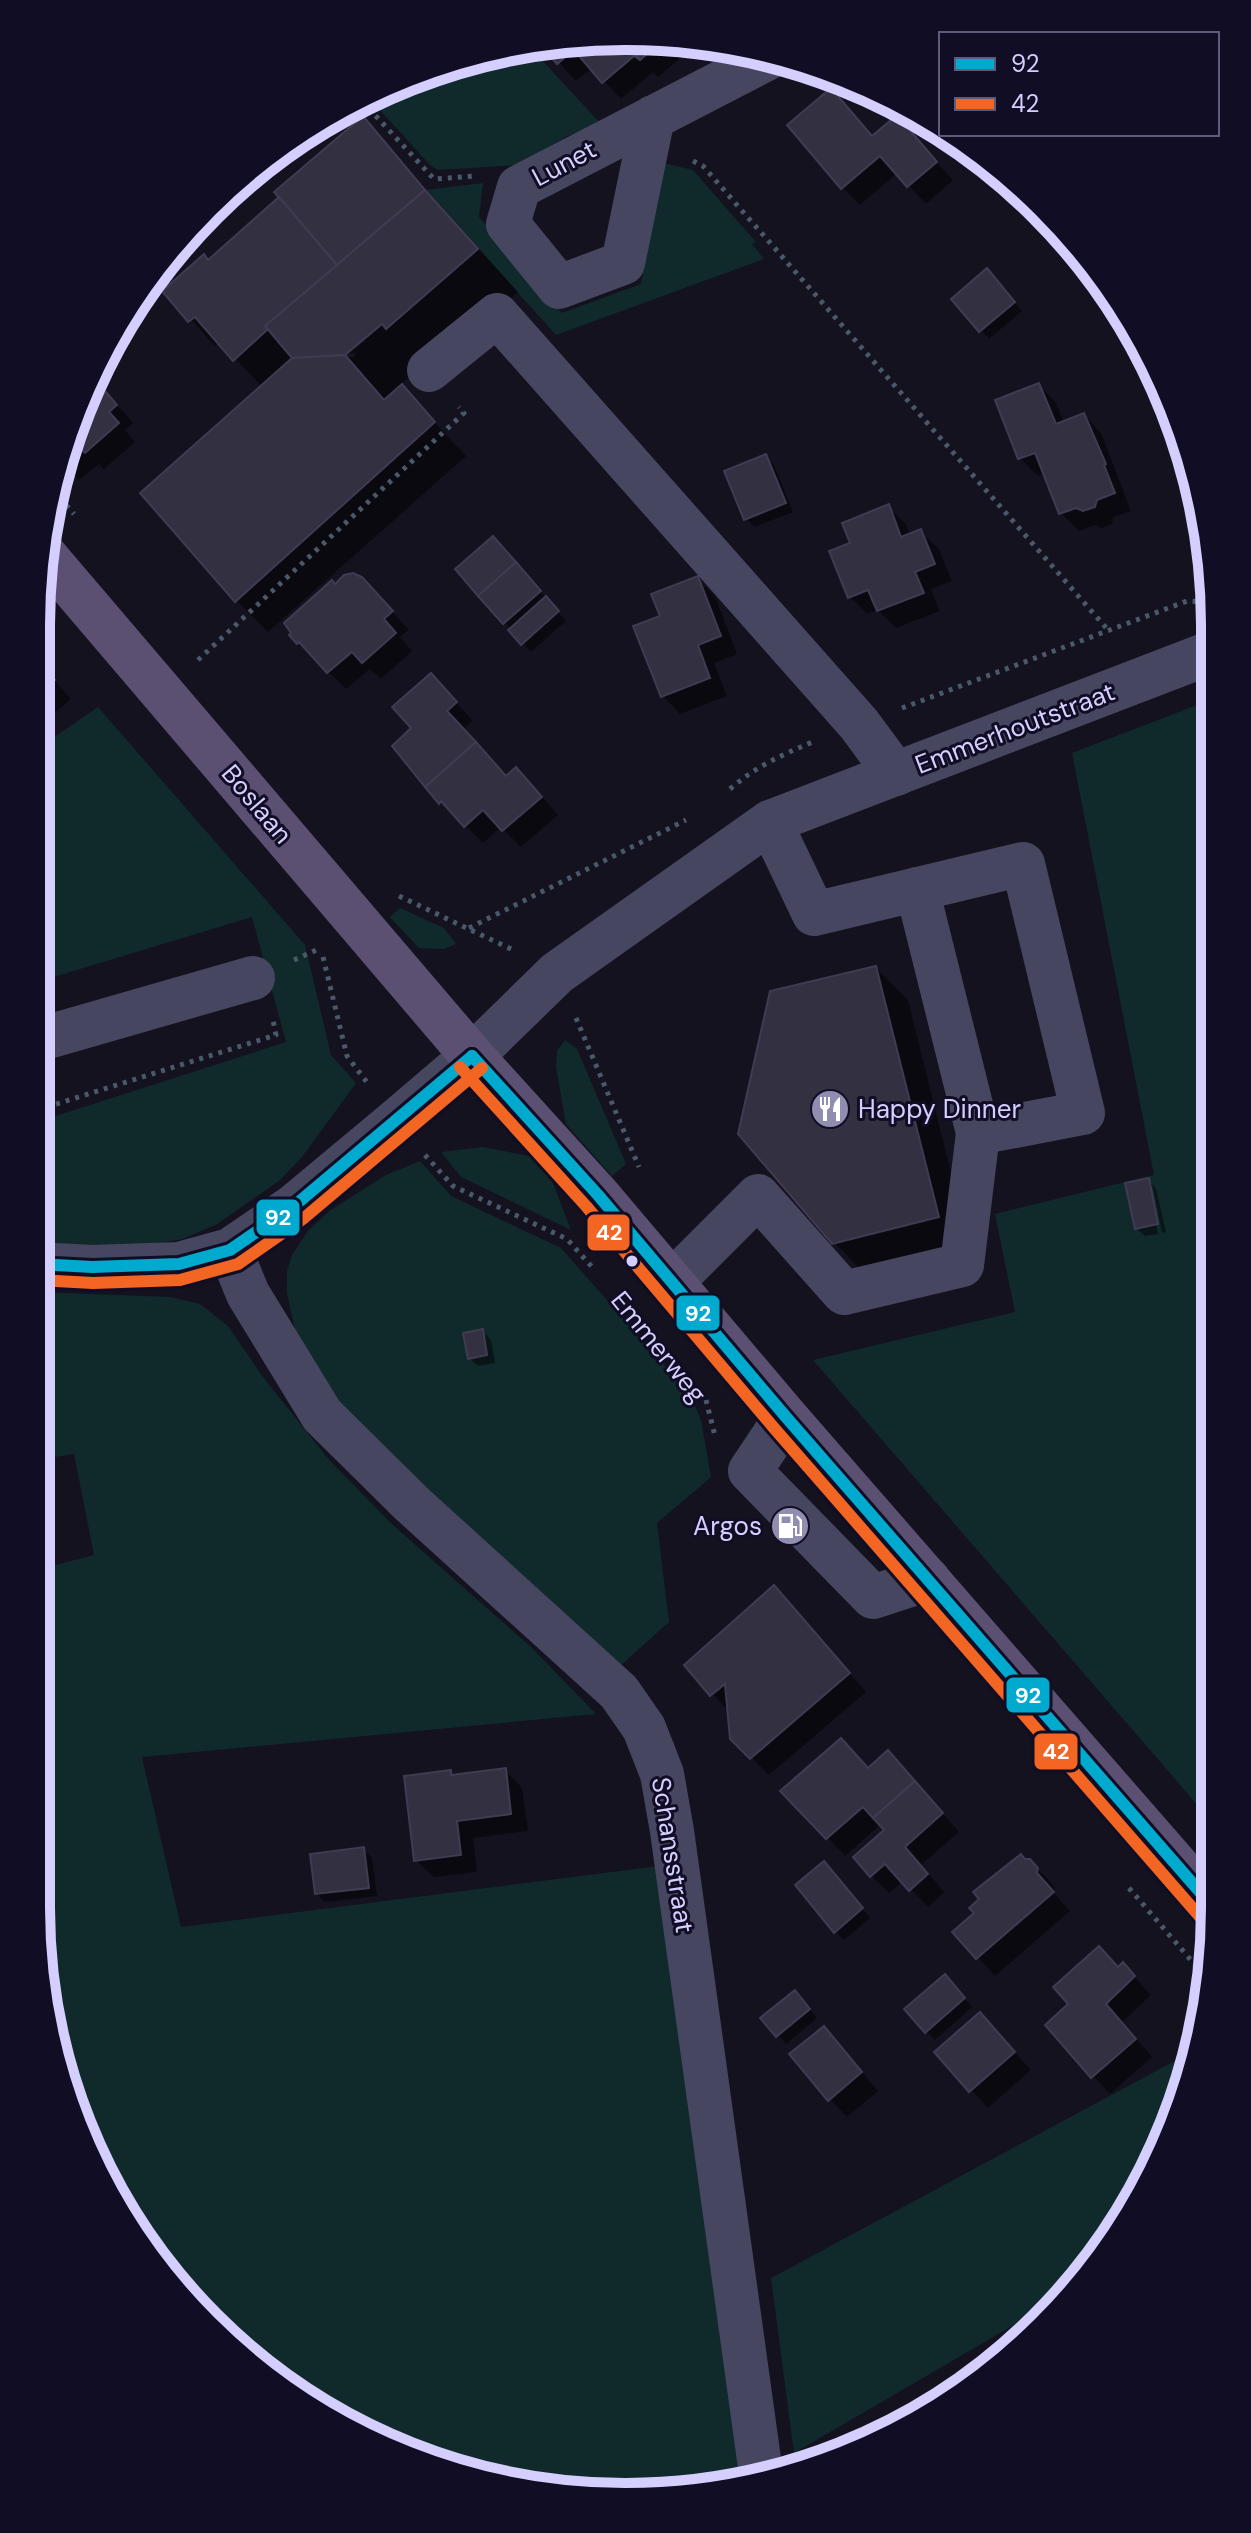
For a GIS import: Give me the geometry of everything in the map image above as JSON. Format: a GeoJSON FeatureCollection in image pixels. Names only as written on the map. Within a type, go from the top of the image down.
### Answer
{"type":"FeatureCollection","features":[{"type":"Feature","properties":{"kind":"main road","name":"Boslaan"},"geometry":{"type":"LineString","coordinates":[[53,565],[472,1056]]}},
{"type":"Feature","properties":{"kind":"main road","name":"Emmerweg"},"geometry":{"type":"LineString","coordinates":[[472,1056],[1201,1893]]}},
{"type":"Feature","properties":{"kind":"street","name":"Lunet"},"geometry":{"type":"LineString","coordinates":[[650,131],[623,263],[559,287],[508,224],[519,187],[650,131],[757,66]]}},
{"type":"Feature","properties":{"kind":"street"},"geometry":{"type":"LineString","coordinates":[[429,370],[497,315],[859,724],[896,774]]}},
{"type":"Feature","properties":{"kind":"street","name":"Emmerhoutstraat"},"geometry":{"type":"LineString","coordinates":[[50,1265],[92,1267],[179,1264],[230,1250],[294,1206],[396,1121],[472,1056],[557,973],[770,822],[1201,656]]}},
{"type":"Feature","properties":{"kind":"street"},"geometry":{"type":"LineString","coordinates":[[770,822],[814,914],[1023,864],[1083,1113],[978,1133]]}},
{"type":"Feature","properties":{"kind":"street"},"geometry":{"type":"LineString","coordinates":[[672,1282],[758,1196],[844,1293],[962,1265],[978,1133],[917,889]]}},
{"type":"Feature","properties":{"kind":"street"},"geometry":{"type":"LineString","coordinates":[[50,1037],[261,992]]}},
{"type":"Feature","properties":{"kind":"street","name":"Schansstraat"},"geometry":{"type":"LineString","coordinates":[[230,1250],[248,1294],[322,1415],[411,1503],[619,1692],[644,1728],[662,1774],[672,1831],[760,2467]]}},
{"type":"Feature","properties":{"kind":"street"},"geometry":{"type":"LineString","coordinates":[[786,1417],[750,1471],[873,1597],[928,1579]]}},
{"type":"Feature","properties":{"kind":"path"},"geometry":{"type":"LineString","coordinates":[[370,110],[434,179],[494,175],[519,187]]}},
{"type":"Feature","properties":{"kind":"path"},"geometry":{"type":"LineString","coordinates":[[650,131],[670,149],[703,166],[1108,630]]}},
{"type":"Feature","properties":{"kind":"path"},"geometry":{"type":"LineString","coordinates":[[198,660],[464,413],[429,370]]}},
{"type":"Feature","properties":{"kind":"path"},"geometry":{"type":"LineString","coordinates":[[397,895],[469,928]]}},
{"type":"Feature","properties":{"kind":"path"},"geometry":{"type":"LineString","coordinates":[[321,948],[347,1056],[396,1121]]}},
{"type":"Feature","properties":{"kind":"path"},"geometry":{"type":"LineString","coordinates":[[557,973],[644,1177]]}},
{"type":"Feature","properties":{"kind":"path"},"geometry":{"type":"LineString","coordinates":[[50,1106],[276,1035],[261,992]]}},
{"type":"Feature","properties":{"kind":"path","name":"Emmerweg"},"geometry":{"type":"LineString","coordinates":[[396,1121],[453,1186],[567,1239],[596,1271]]}},
{"type":"Feature","properties":{"kind":"path","name":"Emmerweg"},"geometry":{"type":"LineString","coordinates":[[698,1390],[707,1401],[718,1446]]}},
{"type":"Feature","properties":{"kind":"green space"},"geometry":{"type":"Polygon","coordinates":[[[539,57],[600,123],[568,136],[517,165],[438,170],[377,106],[477,70],[539,57]]]}},
{"type":"Feature","properties":{"kind":"green space"},"geometry":{"type":"Polygon","coordinates":[[[663,163],[693,170],[756,242],[752,244],[764,259],[556,335],[425,190],[483,183],[479,217],[562,313],[641,284],[663,163]]]}},
{"type":"Feature","properties":{"kind":"green space"},"geometry":{"type":"Polygon","coordinates":[[[1201,703],[1201,1809],[813,1360],[1015,1312],[995,1214],[1154,1175],[1072,753],[1201,703]]]}},
{"type":"Feature","properties":{"kind":"green space"},"geometry":{"type":"Polygon","coordinates":[[[98,707],[305,945],[331,1055],[356,1083],[302,1157],[279,1181],[217,1224],[183,1239],[146,1245],[89,1247],[50,1244],[50,1118],[286,1042],[252,917],[50,978],[50,740],[98,707]]]}},
{"type":"Feature","properties":{"kind":"green space"},"geometry":{"type":"Polygon","coordinates":[[[400,908],[444,928],[456,944],[444,949],[419,948],[390,917],[400,908]]]}},
{"type":"Feature","properties":{"kind":"green space"},"geometry":{"type":"Polygon","coordinates":[[[565,1040],[577,1049],[626,1164],[612,1176],[566,1124],[556,1067],[557,1051],[565,1040]]]}},
{"type":"Feature","properties":{"kind":"green space"},"geometry":{"type":"Polygon","coordinates":[[[483,1147],[534,1157],[549,1173],[571,1230],[461,1177],[441,1152],[483,1147]]]}},
{"type":"Feature","properties":{"kind":"green space"},"geometry":{"type":"Polygon","coordinates":[[[420,1161],[451,1196],[561,1248],[690,1394],[701,1420],[711,1477],[657,1523],[669,1622],[618,1668],[355,1429],[295,1330],[287,1293],[287,1271],[292,1255],[307,1232],[329,1211],[386,1175],[420,1161]]]}},
{"type":"Feature","properties":{"kind":"green space"},"geometry":{"type":"Polygon","coordinates":[[[50,1292],[170,1297],[200,1304],[228,1326],[263,1377],[330,1461],[394,1526],[531,1647],[596,1714],[142,1757],[181,1927],[659,1866],[741,2471],[663,2482],[588,2482],[513,2472],[405,2439],[338,2406],[275,2364],[193,2287],[147,2227],[109,2162],[81,2092],[61,2020],[51,1945],[50,1566],[94,1555],[74,1454],[50,1458],[50,1292]]]}},
{"type":"Feature","properties":{"kind":"green space"},"geometry":{"type":"Polygon","coordinates":[[[1180,2058],[1157,2128],[1124,2195],[1082,2258],[1032,2314],[794,2453],[771,2278],[1180,2058]]]}},
{"type":"Feature","properties":{"kind":"building"},"geometry":{"type":"Polygon","coordinates":[[[632,50],[651,51],[640,60],[632,50]]]}},
{"type":"Feature","properties":{"kind":"building"},"geometry":{"type":"Polygon","coordinates":[[[632,50],[640,60],[634,56],[602,83],[576,52],[632,50]]]}},
{"type":"Feature","properties":{"kind":"building"},"geometry":{"type":"Polygon","coordinates":[[[571,53],[557,64],[549,55],[571,53]]]}},
{"type":"Feature","properties":{"kind":"building"},"geometry":{"type":"Polygon","coordinates":[[[831,88],[872,136],[895,117],[902,121],[937,162],[907,187],[880,156],[841,189],[787,125],[831,88]]]}},
{"type":"Feature","properties":{"kind":"building"},"geometry":{"type":"Polygon","coordinates":[[[363,116],[425,190],[337,265],[274,192],[363,116]]]}},
{"type":"Feature","properties":{"kind":"building"},"geometry":{"type":"Polygon","coordinates":[[[425,190],[478,249],[386,329],[382,324],[345,355],[292,358],[265,326],[425,190]]]}},
{"type":"Feature","properties":{"kind":"building"},"geometry":{"type":"Polygon","coordinates":[[[279,197],[337,265],[265,326],[268,329],[233,361],[195,317],[188,322],[162,291],[204,254],[208,260],[279,197]]]}},
{"type":"Feature","properties":{"kind":"building"},"geometry":{"type":"Polygon","coordinates":[[[987,268],[1015,302],[979,332],[951,299],[987,268]]]}},
{"type":"Feature","properties":{"kind":"building"},"geometry":{"type":"Polygon","coordinates":[[[345,355],[384,400],[402,384],[435,422],[235,602],[140,493],[292,358],[345,355]]]}},
{"type":"Feature","properties":{"kind":"building"},"geometry":{"type":"Polygon","coordinates":[[[1039,383],[1056,424],[1084,413],[1115,493],[1097,500],[1095,507],[1083,511],[1076,508],[1059,514],[1035,453],[1018,459],[995,400],[1039,383]]]}},
{"type":"Feature","properties":{"kind":"building"},"geometry":{"type":"Polygon","coordinates":[[[106,392],[117,405],[109,412],[119,423],[85,453],[80,448],[97,398],[106,392]]]}},
{"type":"Feature","properties":{"kind":"building"},"geometry":{"type":"Polygon","coordinates":[[[766,454],[786,503],[744,520],[724,471],[766,454]]]}},
{"type":"Feature","properties":{"kind":"building"},"geometry":{"type":"Polygon","coordinates":[[[889,504],[901,537],[921,529],[935,564],[915,572],[924,593],[877,611],[868,590],[848,598],[829,551],[850,543],[842,523],[889,504]]]}},
{"type":"Feature","properties":{"kind":"building"},"geometry":{"type":"Polygon","coordinates":[[[493,536],[516,562],[478,596],[455,569],[493,536]]]}},
{"type":"Feature","properties":{"kind":"building"},"geometry":{"type":"Polygon","coordinates":[[[516,562],[541,591],[503,624],[478,596],[516,562]]]}},
{"type":"Feature","properties":{"kind":"building"},"geometry":{"type":"Polygon","coordinates":[[[353,573],[362,577],[393,611],[384,619],[396,633],[362,663],[352,652],[327,673],[289,635],[291,633],[284,623],[332,580],[335,584],[344,575],[353,573]]]}},
{"type":"Feature","properties":{"kind":"building"},"geometry":{"type":"Polygon","coordinates":[[[698,576],[721,636],[698,645],[710,678],[661,697],[633,626],[660,616],[651,594],[698,576]]]}},
{"type":"Feature","properties":{"kind":"building"},"geometry":{"type":"Polygon","coordinates":[[[546,596],[559,611],[521,645],[508,630],[546,596]]]}},
{"type":"Feature","properties":{"kind":"building"},"geometry":{"type":"Polygon","coordinates":[[[431,673],[457,702],[447,711],[476,742],[425,787],[392,746],[411,728],[392,707],[431,673]]]}},
{"type":"Feature","properties":{"kind":"building"},"geometry":{"type":"Polygon","coordinates":[[[476,742],[506,776],[516,767],[542,797],[502,831],[483,810],[464,827],[425,787],[476,742]]]}},
{"type":"Feature","properties":{"kind":"building"},"geometry":{"type":"Polygon","coordinates":[[[876,966],[939,1217],[832,1244],[738,1134],[770,991],[876,966]]]}},
{"type":"Feature","properties":{"kind":"building"},"geometry":{"type":"Polygon","coordinates":[[[1149,1178],[1158,1224],[1135,1229],[1125,1183],[1149,1178]]]}},
{"type":"Feature","properties":{"kind":"building"},"geometry":{"type":"Polygon","coordinates":[[[483,1329],[487,1355],[468,1359],[463,1333],[483,1329]]]}},
{"type":"Feature","properties":{"kind":"building"},"geometry":{"type":"Polygon","coordinates":[[[774,1585],[850,1673],[750,1759],[730,1739],[725,1684],[710,1696],[684,1665],[774,1585]]]}},
{"type":"Feature","properties":{"kind":"building"},"geometry":{"type":"Polygon","coordinates":[[[841,1738],[868,1768],[888,1750],[915,1781],[873,1818],[863,1807],[826,1839],[780,1791],[841,1738]]]}},
{"type":"Feature","properties":{"kind":"building"},"geometry":{"type":"Polygon","coordinates":[[[506,1768],[511,1814],[457,1821],[461,1855],[414,1861],[404,1776],[451,1770],[451,1775],[506,1768]]]}},
{"type":"Feature","properties":{"kind":"building"},"geometry":{"type":"Polygon","coordinates":[[[915,1781],[943,1813],[905,1847],[928,1874],[909,1891],[885,1864],[870,1877],[853,1857],[884,1830],[873,1818],[915,1781]]]}},
{"type":"Feature","properties":{"kind":"building"},"geometry":{"type":"Polygon","coordinates":[[[364,1847],[369,1888],[315,1894],[310,1854],[364,1847]]]}},
{"type":"Feature","properties":{"kind":"building"},"geometry":{"type":"Polygon","coordinates":[[[1021,1854],[1038,1868],[1037,1873],[1054,1892],[976,1959],[952,1932],[974,1913],[969,1908],[979,1899],[973,1892],[1021,1854]]]}},
{"type":"Feature","properties":{"kind":"building"},"geometry":{"type":"Polygon","coordinates":[[[824,1861],[863,1908],[834,1933],[795,1885],[824,1861]]]}},
{"type":"Feature","properties":{"kind":"building"},"geometry":{"type":"Polygon","coordinates":[[[1099,1946],[1118,1967],[1123,1962],[1135,1976],[1106,2004],[1136,2039],[1091,2078],[1045,2025],[1068,2004],[1053,1987],[1099,1946]]]}},
{"type":"Feature","properties":{"kind":"building"},"geometry":{"type":"Polygon","coordinates":[[[945,1974],[965,1998],[925,2033],[904,2009],[945,1974]]]}},
{"type":"Feature","properties":{"kind":"building"},"geometry":{"type":"Polygon","coordinates":[[[795,1990],[810,2009],[776,2037],[760,2018],[795,1990]]]}},
{"type":"Feature","properties":{"kind":"building"},"geometry":{"type":"Polygon","coordinates":[[[980,2012],[1015,2052],[969,2092],[934,2052],[980,2012]]]}},
{"type":"Feature","properties":{"kind":"building"},"geometry":{"type":"Polygon","coordinates":[[[824,2026],[862,2072],[828,2101],[789,2054],[824,2026]]]}},
{"type":"Feature","properties":{"kind":"transit line","name":"92"},"geometry":{"type":"LineString","coordinates":[[472,1056],[598,1195],[786,1417],[1201,1893]]}},
{"type":"Feature","properties":{"kind":"transit line","name":"92"},"geometry":{"type":"LineString","coordinates":[[50,1265],[92,1267],[179,1264],[230,1250],[294,1206],[472,1056]]}},
{"type":"Feature","properties":{"kind":"transit line","name":"42"},"geometry":{"type":"LineString","coordinates":[[460,1067],[586,1206],[774,1428],[1201,1918]]}},
{"type":"Feature","properties":{"kind":"transit line","name":"42"},"geometry":{"type":"LineString","coordinates":[[50,1281],[93,1283],[180,1280],[238,1264],[304,1218],[482,1068]]}},
{"type":"Feature","properties":{"kind":"place","name":"Happy Dinner"},"geometry":{"type":"Point","coordinates":[830,1109]}},
{"type":"Feature","properties":{"kind":"place","name":"Argos"},"geometry":{"type":"Point","coordinates":[790,1526]}}]}
